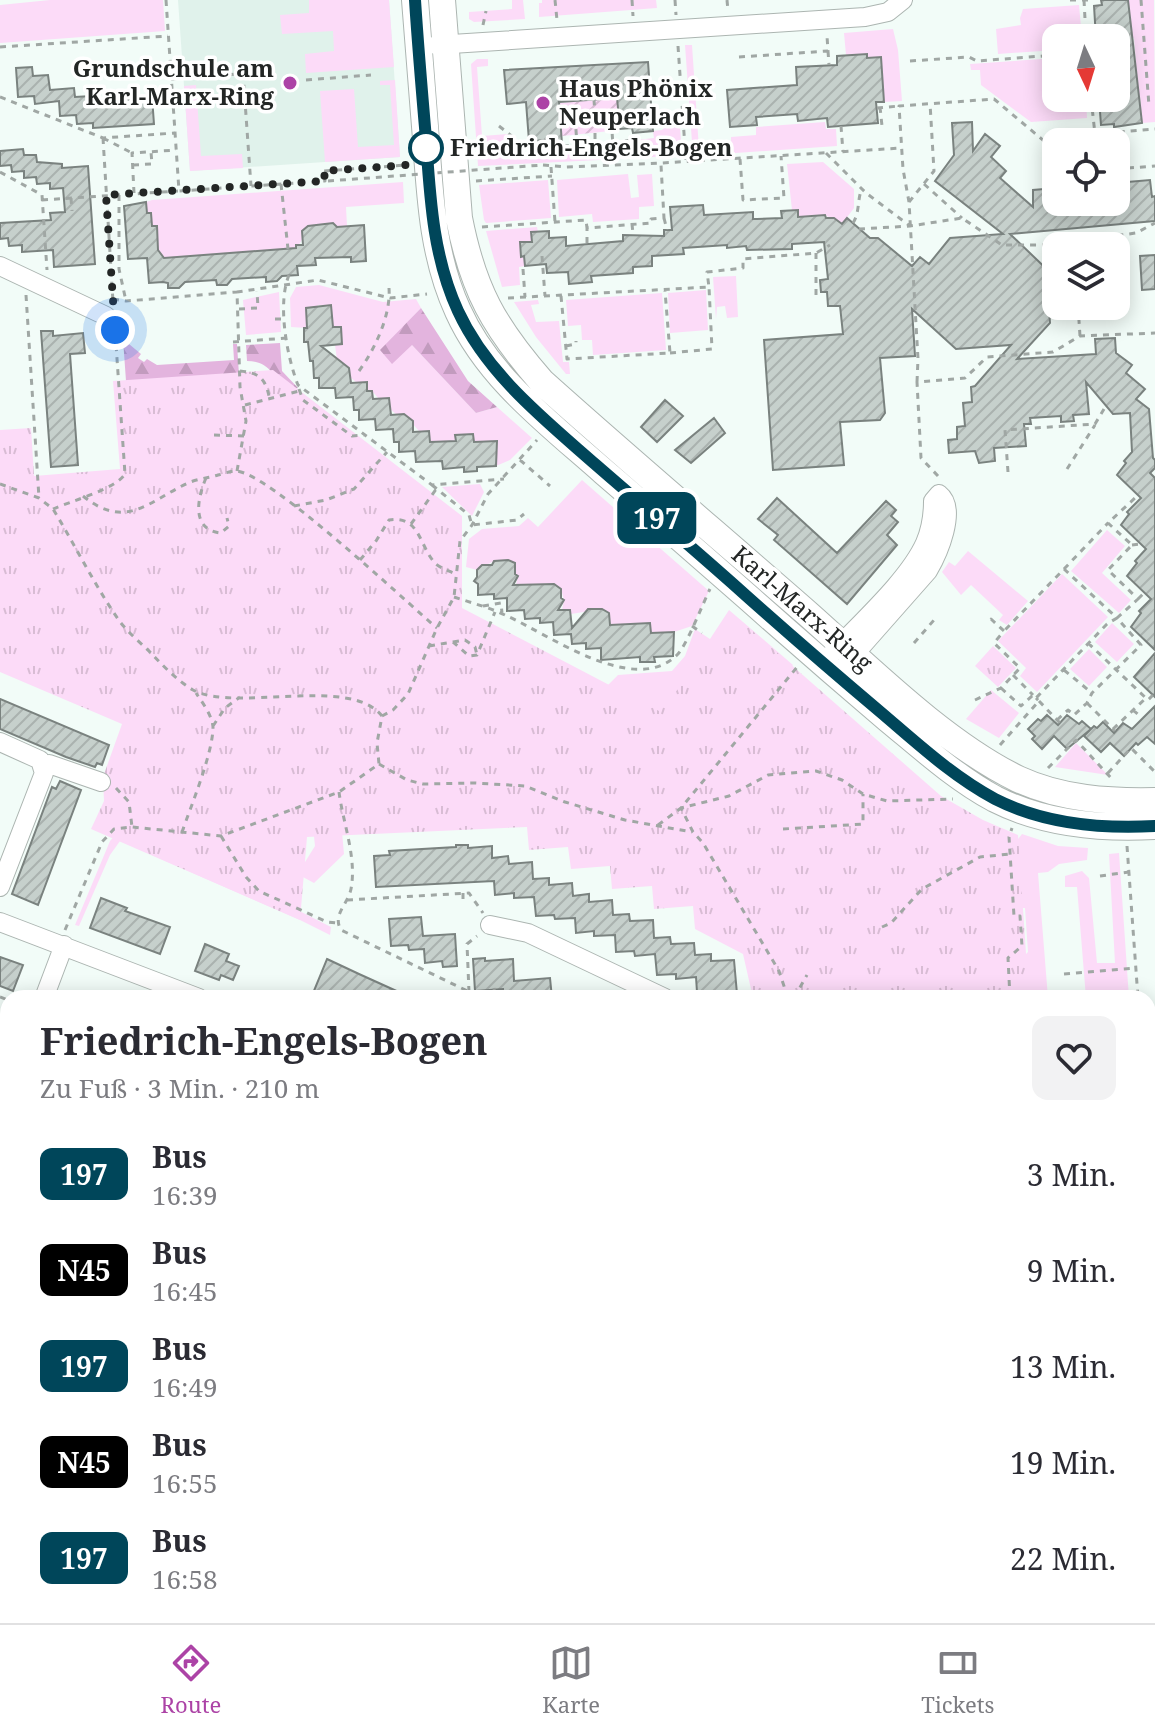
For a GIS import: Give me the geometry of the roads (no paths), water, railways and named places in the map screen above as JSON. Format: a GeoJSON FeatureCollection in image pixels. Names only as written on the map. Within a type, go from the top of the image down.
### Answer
{"type":"FeatureCollection","features":[{"type":"Feature","properties":{"kind":"main road","name":"Karl-Marx-Ring"},"geometry":{"type":"LineString","coordinates":[[415,0],[432,45],[459,218],[476,285],[499,329],[542,382],[963,747],[1021,781],[1074,797],[1120,802],[1155,801]]}},
{"type":"Feature","properties":{"kind":"main road","name":"Karl-Marx-Ring"},"geometry":{"type":"LineString","coordinates":[[442,0],[432,45],[431,210],[436,246],[450,292],[474,342],[523,399],[819,667],[970,784],[997,800],[1066,822],[1155,826]]}},
{"type":"Feature","properties":{"kind":"street"},"geometry":{"type":"LineString","coordinates":[[432,45],[865,17],[888,12],[903,0]]}},
{"type":"Feature","properties":{"kind":"street"},"geometry":{"type":"LineString","coordinates":[[0,266],[49,290],[112,311]]}},
{"type":"Feature","properties":{"kind":"street"},"geometry":{"type":"LineString","coordinates":[[819,667],[848,650],[928,571],[944,536],[947,508],[946,501],[939,494],[933,501],[932,522],[925,544],[848,650]]}},
{"type":"Feature","properties":{"kind":"street"},"geometry":{"type":"LineString","coordinates":[[0,742],[40,760],[44,773],[0,887]]}},
{"type":"Feature","properties":{"kind":"street"},"geometry":{"type":"LineString","coordinates":[[42,766],[49,764],[101,782]]}},
{"type":"Feature","properties":{"kind":"street"},"geometry":{"type":"LineString","coordinates":[[0,922],[178,990]]}},
{"type":"Feature","properties":{"kind":"street"},"geometry":{"type":"LineString","coordinates":[[490,925],[528,933],[648,990]]}},
{"type":"Feature","properties":{"kind":"street"},"geometry":{"type":"LineString","coordinates":[[47,990],[62,945]]}},
{"type":"Feature","properties":{"kind":"place","name":"Grundschule am Karl-Marx-Ring"},"geometry":{"type":"Point","coordinates":[290,83]}},
{"type":"Feature","properties":{"kind":"place","name":"Haus Phönix Neuperlach"},"geometry":{"type":"Point","coordinates":[543,103]}},
{"type":"Feature","properties":{"kind":"place","name":"Friedrich-Engels-Bogen"},"geometry":{"type":"Point","coordinates":[426,148]}}]}
